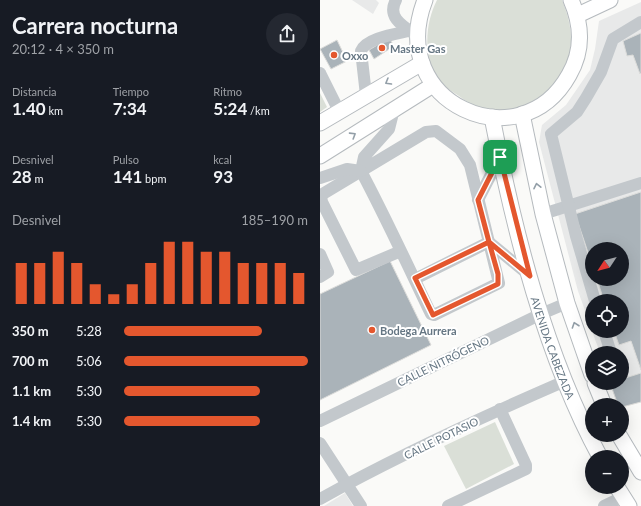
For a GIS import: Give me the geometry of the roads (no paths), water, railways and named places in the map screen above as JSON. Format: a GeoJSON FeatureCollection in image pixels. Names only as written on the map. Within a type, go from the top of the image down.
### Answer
{"type":"FeatureCollection","features":[{"type":"Feature","properties":{"kind":"main road"},"geometry":{"type":"LineString","coordinates":[[425,0],[413,33],[422,63],[433,85],[450,101],[470,112],[492,117],[507,117],[522,114],[545,104],[563,86],[576,64],[580,40],[578,15],[571,0]]}},
{"type":"Feature","properties":{"kind":"main road"},"geometry":{"type":"LineString","coordinates":[[578,15],[610,0]]}},
{"type":"Feature","properties":{"kind":"main road"},"geometry":{"type":"LineString","coordinates":[[320,124],[339,111],[422,63]]}},
{"type":"Feature","properties":{"kind":"main road"},"geometry":{"type":"LineString","coordinates":[[320,156],[433,85]]}},
{"type":"Feature","properties":{"kind":"main road"},"geometry":{"type":"LineString","coordinates":[[522,114],[543,214],[567,303],[585,355]]}},
{"type":"Feature","properties":{"kind":"main road","name":"AVENIDA CABEZADA"},"geometry":{"type":"LineString","coordinates":[[492,117],[500,157],[540,314],[581,420],[596,450]]}},
{"type":"Feature","properties":{"kind":"main road"},"geometry":{"type":"LineString","coordinates":[[622,442],[641,472]]}},
{"type":"Feature","properties":{"kind":"street"},"geometry":{"type":"LineString","coordinates":[[396,0],[393,13],[394,17],[413,33]]}},
{"type":"Feature","properties":{"kind":"street"},"geometry":{"type":"LineString","coordinates":[[594,294],[568,206],[551,133],[566,122],[586,98],[601,72],[613,39],[641,22]]}},
{"type":"Feature","properties":{"kind":"street"},"geometry":{"type":"LineString","coordinates":[[366,96],[361,51],[362,48],[369,42],[413,33]]}},
{"type":"Feature","properties":{"kind":"street"},"geometry":{"type":"LineString","coordinates":[[320,73],[339,111]]}},
{"type":"Feature","properties":{"kind":"street"},"geometry":{"type":"LineString","coordinates":[[394,109],[389,129],[364,157],[361,171],[415,278],[433,315],[496,285],[499,281],[478,200],[472,169],[467,158],[452,141],[436,131],[426,132],[361,171],[322,193],[321,197],[355,268],[359,270],[401,251]]}},
{"type":"Feature","properties":{"kind":"street"},"geometry":{"type":"LineString","coordinates":[[478,200],[500,157]]}},
{"type":"Feature","properties":{"kind":"street"},"geometry":{"type":"LineString","coordinates":[[320,178],[347,169],[361,171]]}},
{"type":"Feature","properties":{"kind":"street"},"geometry":{"type":"LineString","coordinates":[[543,214],[641,182]]}},
{"type":"Feature","properties":{"kind":"street"},"geometry":{"type":"LineString","coordinates":[[489,242],[530,276]]}},
{"type":"Feature","properties":{"kind":"street"},"geometry":{"type":"LineString","coordinates":[[415,278],[489,242]]}},
{"type":"Feature","properties":{"kind":"street"},"geometry":{"type":"LineString","coordinates":[[320,254],[328,272],[320,277]]}},
{"type":"Feature","properties":{"kind":"street","name":"CALLE NITRÓGENO"},"geometry":{"type":"LineString","coordinates":[[320,421],[540,314],[567,303]]}},
{"type":"Feature","properties":{"kind":"street","name":"CALLE POTASIO"},"geometry":{"type":"LineString","coordinates":[[320,499],[347,484],[500,409],[565,381]]}},
{"type":"Feature","properties":{"kind":"street"},"geometry":{"type":"LineString","coordinates":[[448,506],[526,469],[526,465],[500,409]]}},
{"type":"Feature","properties":{"kind":"street"},"geometry":{"type":"LineString","coordinates":[[320,443],[362,506]]}},
{"type":"Feature","properties":{"kind":"street"},"geometry":{"type":"LineString","coordinates":[[604,506],[623,497]]}},
{"type":"Feature","properties":{"kind":"place","name":"Master Gas"},"geometry":{"type":"Point","coordinates":[382,48]}},
{"type":"Feature","properties":{"kind":"place","name":"Oxxo"},"geometry":{"type":"Point","coordinates":[334,55]}},
{"type":"Feature","properties":{"kind":"place","name":"Bodega Aurrera"},"geometry":{"type":"Point","coordinates":[372,330]}}]}
